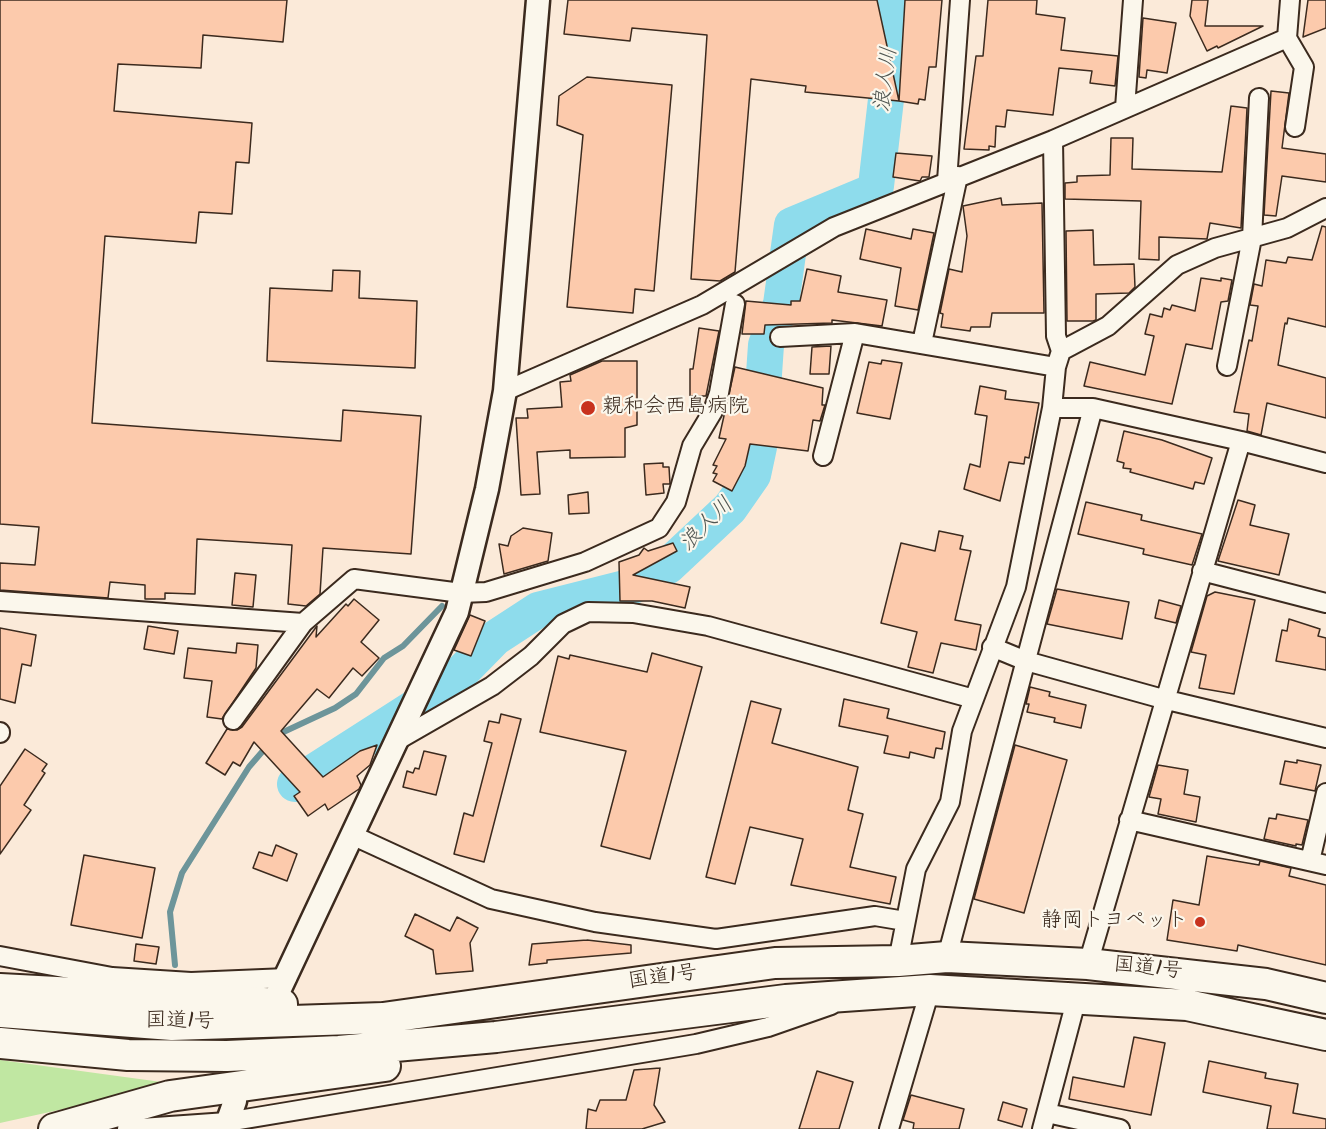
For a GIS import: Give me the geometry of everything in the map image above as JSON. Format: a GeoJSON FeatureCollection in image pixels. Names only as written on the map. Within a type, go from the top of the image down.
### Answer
{"type":"FeatureCollection","features":[{"type":"Feature","properties":{"kind":"highway","name":"国道1号"},"geometry":{"type":"LineString","coordinates":[[0,1012],[172,1025],[383,1018],[775,963],[898,961],[947,957],[1088,964],[1266,984],[1326,998]]}},
{"type":"Feature","properties":{"kind":"highway"},"geometry":{"type":"LineString","coordinates":[[0,989],[327,1005],[383,1018]]}},
{"type":"Feature","properties":{"kind":"highway","name":"国道1号"},"geometry":{"type":"LineString","coordinates":[[0,1044],[128,1055],[227,1056],[339,1051],[496,1036],[866,993],[930,990],[1187,1005],[1326,1035]]}},
{"type":"Feature","properties":{"kind":"highway"},"geometry":{"type":"LineString","coordinates":[[54,1129],[170,1096],[467,1054],[496,1036]]}},
{"type":"Feature","properties":{"kind":"street"},"geometry":{"type":"LineString","coordinates":[[0,956],[123,978],[281,988],[457,612],[487,489],[505,391],[538,0]]}},
{"type":"Feature","properties":{"kind":"street"},"geometry":{"type":"LineString","coordinates":[[922,343],[952,178],[960,0]]}},
{"type":"Feature","properties":{"kind":"street"},"geometry":{"type":"LineString","coordinates":[[1125,108],[1133,0]]}},
{"type":"Feature","properties":{"kind":"street"},"geometry":{"type":"LineString","coordinates":[[1290,0],[1287,38],[1305,67],[1295,127]]}},
{"type":"Feature","properties":{"kind":"street"},"geometry":{"type":"LineString","coordinates":[[505,391],[702,305],[834,227],[952,178],[1053,140],[1287,38]]}},
{"type":"Feature","properties":{"kind":"street"},"geometry":{"type":"LineString","coordinates":[[1227,366],[1252,238],[1259,99]]}},
{"type":"Feature","properties":{"kind":"street"},"geometry":{"type":"LineString","coordinates":[[898,961],[916,869],[950,802],[962,731],[1016,587],[1052,408],[1058,359],[1053,140]]}},
{"type":"Feature","properties":{"kind":"street"},"geometry":{"type":"LineString","coordinates":[[780,337],[855,333],[1058,359],[1108,326],[1178,265],[1215,248],[1287,228],[1326,208]]}},
{"type":"Feature","properties":{"kind":"street"},"geometry":{"type":"LineString","coordinates":[[232,720],[303,623],[354,579],[461,592],[486,592],[585,562],[659,528],[676,502],[692,446],[713,411],[719,393],[735,304]]}},
{"type":"Feature","properties":{"kind":"street"},"geometry":{"type":"LineString","coordinates":[[823,456],[855,333]]}},
{"type":"Feature","properties":{"kind":"street"},"geometry":{"type":"LineString","coordinates":[[1052,408],[1093,408],[1326,463]]}},
{"type":"Feature","properties":{"kind":"street"},"geometry":{"type":"LineString","coordinates":[[947,957],[1093,408]]}},
{"type":"Feature","properties":{"kind":"street"},"geometry":{"type":"LineString","coordinates":[[1088,964],[1163,699],[1240,441]]}},
{"type":"Feature","properties":{"kind":"street"},"geometry":{"type":"LineString","coordinates":[[1202,571],[1326,603]]}},
{"type":"Feature","properties":{"kind":"street"},"geometry":{"type":"LineString","coordinates":[[0,601],[303,623]]}},
{"type":"Feature","properties":{"kind":"street"},"geometry":{"type":"LineString","coordinates":[[400,734],[492,686],[531,656],[563,624],[588,612],[633,613],[708,626],[974,699]]}},
{"type":"Feature","properties":{"kind":"street"},"geometry":{"type":"LineString","coordinates":[[992,647],[1026,661],[1163,699],[1326,738]]}},
{"type":"Feature","properties":{"kind":"street"},"geometry":{"type":"LineString","coordinates":[[1129,820],[1318,863],[1326,793]]}},
{"type":"Feature","properties":{"kind":"street"},"geometry":{"type":"LineString","coordinates":[[354,836],[491,899],[595,922],[716,939],[875,916],[905,921]]}},
{"type":"Feature","properties":{"kind":"street"},"geometry":{"type":"LineString","coordinates":[[889,1129],[930,990]]}},
{"type":"Feature","properties":{"kind":"street"},"geometry":{"type":"LineString","coordinates":[[127,1129],[229,1117],[696,1044],[768,1027],[866,993]]}},
{"type":"Feature","properties":{"kind":"street"},"geometry":{"type":"LineString","coordinates":[[1077,997],[1044,1121],[1120,1129]]}},
{"type":"Feature","properties":{"kind":"green space"},"geometry":{"type":"Polygon","coordinates":[[[0,1060],[176,1084],[0,1123],[0,1060]]]}},
{"type":"Feature","properties":{"kind":"building"},"geometry":{"type":"Polygon","coordinates":[[[0,0],[287,0],[283,42],[203,35],[201,68],[118,64],[114,111],[252,123],[249,163],[236,162],[232,214],[199,212],[196,243],[105,236],[92,423],[341,441],[343,410],[421,416],[411,554],[323,548],[320,594],[306,606],[288,604],[292,545],[197,539],[195,594],[165,593],[165,599],[145,599],[145,585],[110,582],[108,598],[0,590],[0,563],[35,565],[39,527],[0,524],[0,0]]]}},
{"type":"Feature","properties":{"kind":"building"},"geometry":{"type":"Polygon","coordinates":[[[568,0],[877,0],[899,101],[805,92],[806,86],[751,79],[735,272],[720,281],[691,279],[707,35],[632,28],[630,41],[564,34],[568,0]]]}},
{"type":"Feature","properties":{"kind":"building"},"geometry":{"type":"Polygon","coordinates":[[[905,0],[942,0],[936,67],[929,67],[925,100],[919,99],[918,104],[899,101],[905,0]]]}},
{"type":"Feature","properties":{"kind":"building"},"geometry":{"type":"Polygon","coordinates":[[[988,0],[1037,0],[1036,14],[1065,18],[1061,50],[1118,56],[1115,86],[1090,83],[1092,71],[1059,68],[1053,115],[1007,110],[1005,127],[996,126],[995,147],[989,146],[989,150],[964,149],[976,56],[983,56],[988,0]]]}},
{"type":"Feature","properties":{"kind":"building"},"geometry":{"type":"Polygon","coordinates":[[[1192,0],[1208,0],[1205,26],[1263,26],[1207,51],[1190,16],[1192,0]]]}},
{"type":"Feature","properties":{"kind":"building"},"geometry":{"type":"Polygon","coordinates":[[[1308,0],[1326,0],[1326,28],[1303,37],[1308,0]]]}},
{"type":"Feature","properties":{"kind":"building"},"geometry":{"type":"Polygon","coordinates":[[[1143,18],[1176,23],[1167,73],[1147,70],[1146,78],[1139,77],[1143,18]]]}},
{"type":"Feature","properties":{"kind":"building"},"geometry":{"type":"Polygon","coordinates":[[[587,77],[672,85],[654,291],[635,289],[633,313],[567,307],[583,135],[557,125],[559,96],[587,77]]]}},
{"type":"Feature","properties":{"kind":"building"},"geometry":{"type":"Polygon","coordinates":[[[1271,91],[1289,93],[1282,148],[1326,154],[1326,182],[1282,176],[1276,216],[1264,215],[1271,91]]]}},
{"type":"Feature","properties":{"kind":"building"},"geometry":{"type":"Polygon","coordinates":[[[1231,106],[1247,108],[1241,228],[1210,223],[1207,239],[1159,237],[1159,260],[1139,259],[1141,201],[1065,199],[1065,183],[1077,182],[1077,176],[1110,175],[1111,138],[1133,138],[1132,169],[1222,172],[1231,106]]]}},
{"type":"Feature","properties":{"kind":"building"},"geometry":{"type":"Polygon","coordinates":[[[896,153],[932,156],[929,177],[922,177],[920,181],[893,177],[896,153]]]}},
{"type":"Feature","properties":{"kind":"building"},"geometry":{"type":"Polygon","coordinates":[[[1001,198],[1002,205],[1042,203],[1044,313],[992,313],[990,327],[971,327],[970,331],[941,327],[943,314],[940,313],[949,269],[962,272],[967,236],[963,206],[1001,198]]]}},
{"type":"Feature","properties":{"kind":"building"},"geometry":{"type":"Polygon","coordinates":[[[1322,226],[1326,227],[1326,327],[1288,318],[1287,324],[1285,323],[1278,365],[1326,378],[1326,418],[1267,403],[1261,435],[1247,431],[1249,414],[1234,412],[1249,340],[1252,341],[1258,306],[1250,305],[1254,284],[1262,286],[1266,260],[1286,263],[1288,257],[1312,260],[1322,226]]]}},
{"type":"Feature","properties":{"kind":"building"},"geometry":{"type":"Polygon","coordinates":[[[866,229],[911,239],[913,229],[934,233],[918,310],[895,306],[901,268],[860,259],[866,229]]]}},
{"type":"Feature","properties":{"kind":"building"},"geometry":{"type":"Polygon","coordinates":[[[1093,230],[1094,265],[1134,264],[1135,287],[1129,293],[1096,294],[1096,320],[1067,321],[1066,231],[1093,230]]]}},
{"type":"Feature","properties":{"kind":"building"},"geometry":{"type":"Polygon","coordinates":[[[807,269],[841,276],[838,292],[887,300],[882,326],[832,320],[832,323],[765,325],[764,334],[742,334],[746,301],[791,305],[791,301],[800,301],[807,269]]]}},
{"type":"Feature","properties":{"kind":"building"},"geometry":{"type":"Polygon","coordinates":[[[333,270],[360,271],[359,298],[417,301],[415,368],[267,361],[270,288],[332,291],[333,270]]]}},
{"type":"Feature","properties":{"kind":"building"},"geometry":{"type":"Polygon","coordinates":[[[1201,278],[1232,280],[1228,301],[1221,302],[1212,349],[1186,344],[1172,404],[1084,386],[1090,362],[1145,375],[1154,336],[1145,334],[1150,314],[1162,317],[1164,308],[1170,310],[1172,305],[1195,311],[1201,278]]]}},
{"type":"Feature","properties":{"kind":"building"},"geometry":{"type":"Polygon","coordinates":[[[699,328],[719,331],[706,396],[690,396],[690,369],[693,369],[699,328]]]}},
{"type":"Feature","properties":{"kind":"building"},"geometry":{"type":"Polygon","coordinates":[[[831,346],[829,374],[810,374],[812,347],[831,346]]]}},
{"type":"Feature","properties":{"kind":"building"},"geometry":{"type":"Polygon","coordinates":[[[882,360],[902,363],[890,419],[857,413],[869,362],[881,364],[882,360]]]}},
{"type":"Feature","properties":{"kind":"building"},"geometry":{"type":"Polygon","coordinates":[[[602,361],[637,361],[637,425],[625,428],[625,457],[570,458],[570,450],[537,452],[540,494],[521,495],[516,418],[528,418],[527,409],[562,407],[560,382],[571,381],[570,375],[602,361]]]}},
{"type":"Feature","properties":{"kind":"building"},"geometry":{"type":"Polygon","coordinates":[[[735,367],[823,388],[822,405],[825,405],[820,421],[813,420],[808,451],[750,444],[745,466],[732,491],[713,481],[717,474],[713,473],[717,466],[713,465],[726,439],[719,438],[735,367]]]}},
{"type":"Feature","properties":{"kind":"building"},"geometry":{"type":"Polygon","coordinates":[[[980,386],[1006,391],[1005,399],[1039,403],[1029,458],[1025,457],[1024,464],[1009,462],[1000,501],[964,489],[970,464],[980,467],[987,416],[975,414],[980,386]]]}},
{"type":"Feature","properties":{"kind":"building"},"geometry":{"type":"Polygon","coordinates":[[[1124,431],[1162,440],[1212,458],[1204,484],[1195,482],[1193,489],[1130,472],[1131,469],[1123,468],[1124,463],[1117,461],[1124,431]]]}},
{"type":"Feature","properties":{"kind":"building"},"geometry":{"type":"Polygon","coordinates":[[[663,463],[663,467],[669,467],[670,484],[663,484],[664,493],[646,495],[644,464],[663,463]]]}},
{"type":"Feature","properties":{"kind":"building"},"geometry":{"type":"Polygon","coordinates":[[[588,492],[589,513],[569,514],[568,495],[588,492]]]}},
{"type":"Feature","properties":{"kind":"building"},"geometry":{"type":"Polygon","coordinates":[[[1238,500],[1255,505],[1250,525],[1289,534],[1279,575],[1218,561],[1238,500]]]}},
{"type":"Feature","properties":{"kind":"building"},"geometry":{"type":"Polygon","coordinates":[[[1086,502],[1142,515],[1141,520],[1202,534],[1192,565],[1143,554],[1144,549],[1078,534],[1086,502]]]}},
{"type":"Feature","properties":{"kind":"building"},"geometry":{"type":"Polygon","coordinates":[[[523,528],[552,533],[548,561],[504,574],[499,544],[508,546],[511,536],[523,528]]]}},
{"type":"Feature","properties":{"kind":"building"},"geometry":{"type":"Polygon","coordinates":[[[939,531],[963,536],[960,549],[971,551],[955,620],[981,625],[976,650],[941,643],[933,673],[908,667],[917,632],[881,623],[901,543],[935,551],[939,531]]]}},
{"type":"Feature","properties":{"kind":"building"},"geometry":{"type":"Polygon","coordinates":[[[673,543],[677,551],[633,575],[690,587],[685,608],[652,601],[620,601],[619,562],[639,555],[644,548],[648,551],[673,543]]]}},
{"type":"Feature","properties":{"kind":"building"},"geometry":{"type":"Polygon","coordinates":[[[235,573],[256,575],[253,607],[232,605],[235,573]]]}},
{"type":"Feature","properties":{"kind":"building"},"geometry":{"type":"Polygon","coordinates":[[[1057,589],[1129,602],[1122,639],[1047,624],[1057,589]]]}},
{"type":"Feature","properties":{"kind":"building"},"geometry":{"type":"Polygon","coordinates":[[[1215,592],[1255,600],[1234,694],[1199,688],[1206,655],[1191,652],[1207,596],[1215,592]]]}},
{"type":"Feature","properties":{"kind":"building"},"geometry":{"type":"Polygon","coordinates":[[[354,599],[379,620],[361,642],[379,658],[362,676],[353,668],[329,698],[317,689],[281,731],[323,777],[360,751],[377,745],[370,765],[357,776],[361,785],[359,789],[328,810],[325,804],[308,816],[294,796],[300,792],[254,742],[240,766],[233,762],[225,775],[206,763],[227,729],[237,730],[242,727],[317,626],[316,637],[346,604],[348,606],[354,599]]]}},
{"type":"Feature","properties":{"kind":"building"},"geometry":{"type":"Polygon","coordinates":[[[1159,600],[1181,606],[1176,623],[1155,618],[1159,600]]]}},
{"type":"Feature","properties":{"kind":"building"},"geometry":{"type":"Polygon","coordinates":[[[470,615],[485,621],[471,656],[454,650],[470,615]]]}},
{"type":"Feature","properties":{"kind":"building"},"geometry":{"type":"Polygon","coordinates":[[[1289,619],[1320,629],[1318,636],[1326,638],[1326,670],[1276,661],[1282,630],[1287,631],[1289,619]]]}},
{"type":"Feature","properties":{"kind":"building"},"geometry":{"type":"Polygon","coordinates":[[[148,626],[178,631],[174,654],[144,649],[148,626]]]}},
{"type":"Feature","properties":{"kind":"building"},"geometry":{"type":"Polygon","coordinates":[[[0,628],[36,635],[31,666],[22,664],[15,703],[0,699],[0,628]]]}},
{"type":"Feature","properties":{"kind":"building"},"geometry":{"type":"Polygon","coordinates":[[[237,643],[258,645],[256,668],[222,719],[207,717],[212,681],[184,678],[188,648],[236,653],[237,643]]]}},
{"type":"Feature","properties":{"kind":"building"},"geometry":{"type":"Polygon","coordinates":[[[652,653],[702,667],[650,859],[601,846],[626,751],[540,732],[558,656],[569,659],[570,655],[647,672],[652,653]]]}},
{"type":"Feature","properties":{"kind":"building"},"geometry":{"type":"Polygon","coordinates":[[[1030,687],[1050,692],[1049,696],[1086,705],[1081,728],[1054,722],[1055,718],[1027,712],[1029,704],[1026,704],[1030,687]]]}},
{"type":"Feature","properties":{"kind":"building"},"geometry":{"type":"Polygon","coordinates":[[[844,699],[889,709],[887,718],[945,732],[942,749],[936,748],[934,758],[910,752],[909,758],[884,753],[888,736],[839,726],[844,699]]]}},
{"type":"Feature","properties":{"kind":"building"},"geometry":{"type":"Polygon","coordinates":[[[751,701],[781,709],[772,743],[858,767],[848,810],[863,814],[850,867],[896,877],[890,904],[791,885],[803,839],[750,827],[735,884],[706,877],[751,701]]]}},
{"type":"Feature","properties":{"kind":"building"},"geometry":{"type":"Polygon","coordinates":[[[501,714],[521,719],[484,862],[454,854],[464,813],[473,816],[492,743],[484,741],[489,721],[499,723],[501,714]]]}},
{"type":"Feature","properties":{"kind":"building"},"geometry":{"type":"Polygon","coordinates":[[[1015,745],[1067,760],[1024,913],[974,899],[1015,745]]]}},
{"type":"Feature","properties":{"kind":"building"},"geometry":{"type":"Polygon","coordinates":[[[25,749],[47,764],[42,771],[45,773],[24,805],[31,810],[0,854],[0,786],[25,749]]]}},
{"type":"Feature","properties":{"kind":"building"},"geometry":{"type":"Polygon","coordinates":[[[424,751],[446,756],[436,795],[403,787],[407,771],[413,773],[415,768],[419,769],[424,751]]]}},
{"type":"Feature","properties":{"kind":"building"},"geometry":{"type":"Polygon","coordinates":[[[1297,760],[1321,765],[1315,791],[1280,784],[1285,761],[1297,763],[1297,760]]]}},
{"type":"Feature","properties":{"kind":"building"},"geometry":{"type":"Polygon","coordinates":[[[1158,765],[1188,770],[1184,794],[1200,797],[1196,822],[1158,814],[1161,799],[1149,797],[1158,765]]]}},
{"type":"Feature","properties":{"kind":"building"},"geometry":{"type":"Polygon","coordinates":[[[1277,814],[1308,820],[1302,845],[1296,844],[1296,846],[1264,839],[1269,818],[1276,819],[1277,814]]]}},
{"type":"Feature","properties":{"kind":"building"},"geometry":{"type":"Polygon","coordinates":[[[276,845],[297,854],[287,881],[253,868],[259,852],[272,856],[276,845]]]}},
{"type":"Feature","properties":{"kind":"building"},"geometry":{"type":"Polygon","coordinates":[[[84,855],[155,868],[142,938],[71,925],[84,855]]]}},
{"type":"Feature","properties":{"kind":"building"},"geometry":{"type":"Polygon","coordinates":[[[1207,856],[1259,865],[1260,861],[1291,868],[1289,876],[1326,885],[1326,965],[1238,945],[1237,951],[1167,940],[1173,900],[1199,905],[1207,856]]]}},
{"type":"Feature","properties":{"kind":"building"},"geometry":{"type":"Polygon","coordinates":[[[415,914],[450,931],[457,917],[478,928],[470,943],[473,971],[436,974],[433,950],[405,936],[415,914]]]}},
{"type":"Feature","properties":{"kind":"building"},"geometry":{"type":"Polygon","coordinates":[[[587,940],[631,945],[631,953],[547,960],[547,963],[529,965],[532,944],[587,940]]]}},
{"type":"Feature","properties":{"kind":"building"},"geometry":{"type":"Polygon","coordinates":[[[136,944],[159,947],[156,964],[134,961],[136,944]]]}},
{"type":"Feature","properties":{"kind":"building"},"geometry":{"type":"Polygon","coordinates":[[[1134,1037],[1165,1043],[1151,1115],[1069,1099],[1073,1077],[1124,1087],[1134,1037]]]}},
{"type":"Feature","properties":{"kind":"building"},"geometry":{"type":"Polygon","coordinates":[[[1209,1061],[1266,1073],[1265,1078],[1298,1084],[1293,1113],[1326,1119],[1326,1129],[1267,1129],[1271,1106],[1203,1092],[1209,1061]]]}},
{"type":"Feature","properties":{"kind":"building"},"geometry":{"type":"Polygon","coordinates":[[[660,1068],[654,1105],[665,1122],[642,1129],[586,1129],[588,1109],[596,1111],[600,1100],[626,1100],[634,1070],[660,1068]]]}},
{"type":"Feature","properties":{"kind":"building"},"geometry":{"type":"Polygon","coordinates":[[[817,1071],[853,1082],[839,1129],[799,1129],[817,1071]]]}},
{"type":"Feature","properties":{"kind":"building"},"geometry":{"type":"Polygon","coordinates":[[[911,1095],[964,1109],[959,1129],[913,1129],[914,1123],[903,1120],[911,1095]]]}},
{"type":"Feature","properties":{"kind":"building"},"geometry":{"type":"Polygon","coordinates":[[[1003,1102],[1027,1109],[1022,1127],[998,1120],[1003,1102]]]}},
{"type":"Feature","properties":{"kind":"waterway","name":"浪人川"},"geometry":{"type":"LineString","coordinates":[[295,784],[448,686],[495,638],[538,610],[633,586],[668,566],[730,508],[753,475],[759,447],[766,345],[781,304],[792,225],[869,193],[876,186],[894,30],[889,0]]}},
{"type":"Feature","properties":{"kind":"waterway"},"geometry":{"type":"LineString","coordinates":[[277,735],[335,708],[356,694],[384,658],[403,646],[442,606]]}},
{"type":"Feature","properties":{"kind":"waterway"},"geometry":{"type":"LineString","coordinates":[[175,965],[170,912],[182,873],[249,767],[268,745]]}},
{"type":"Feature","properties":{"kind":"place","name":"親和会西島病院"},"geometry":{"type":"Point","coordinates":[588,408]}},
{"type":"Feature","properties":{"kind":"place","name":"静岡トヨペット"},"geometry":{"type":"Point","coordinates":[1200,922]}}]}
